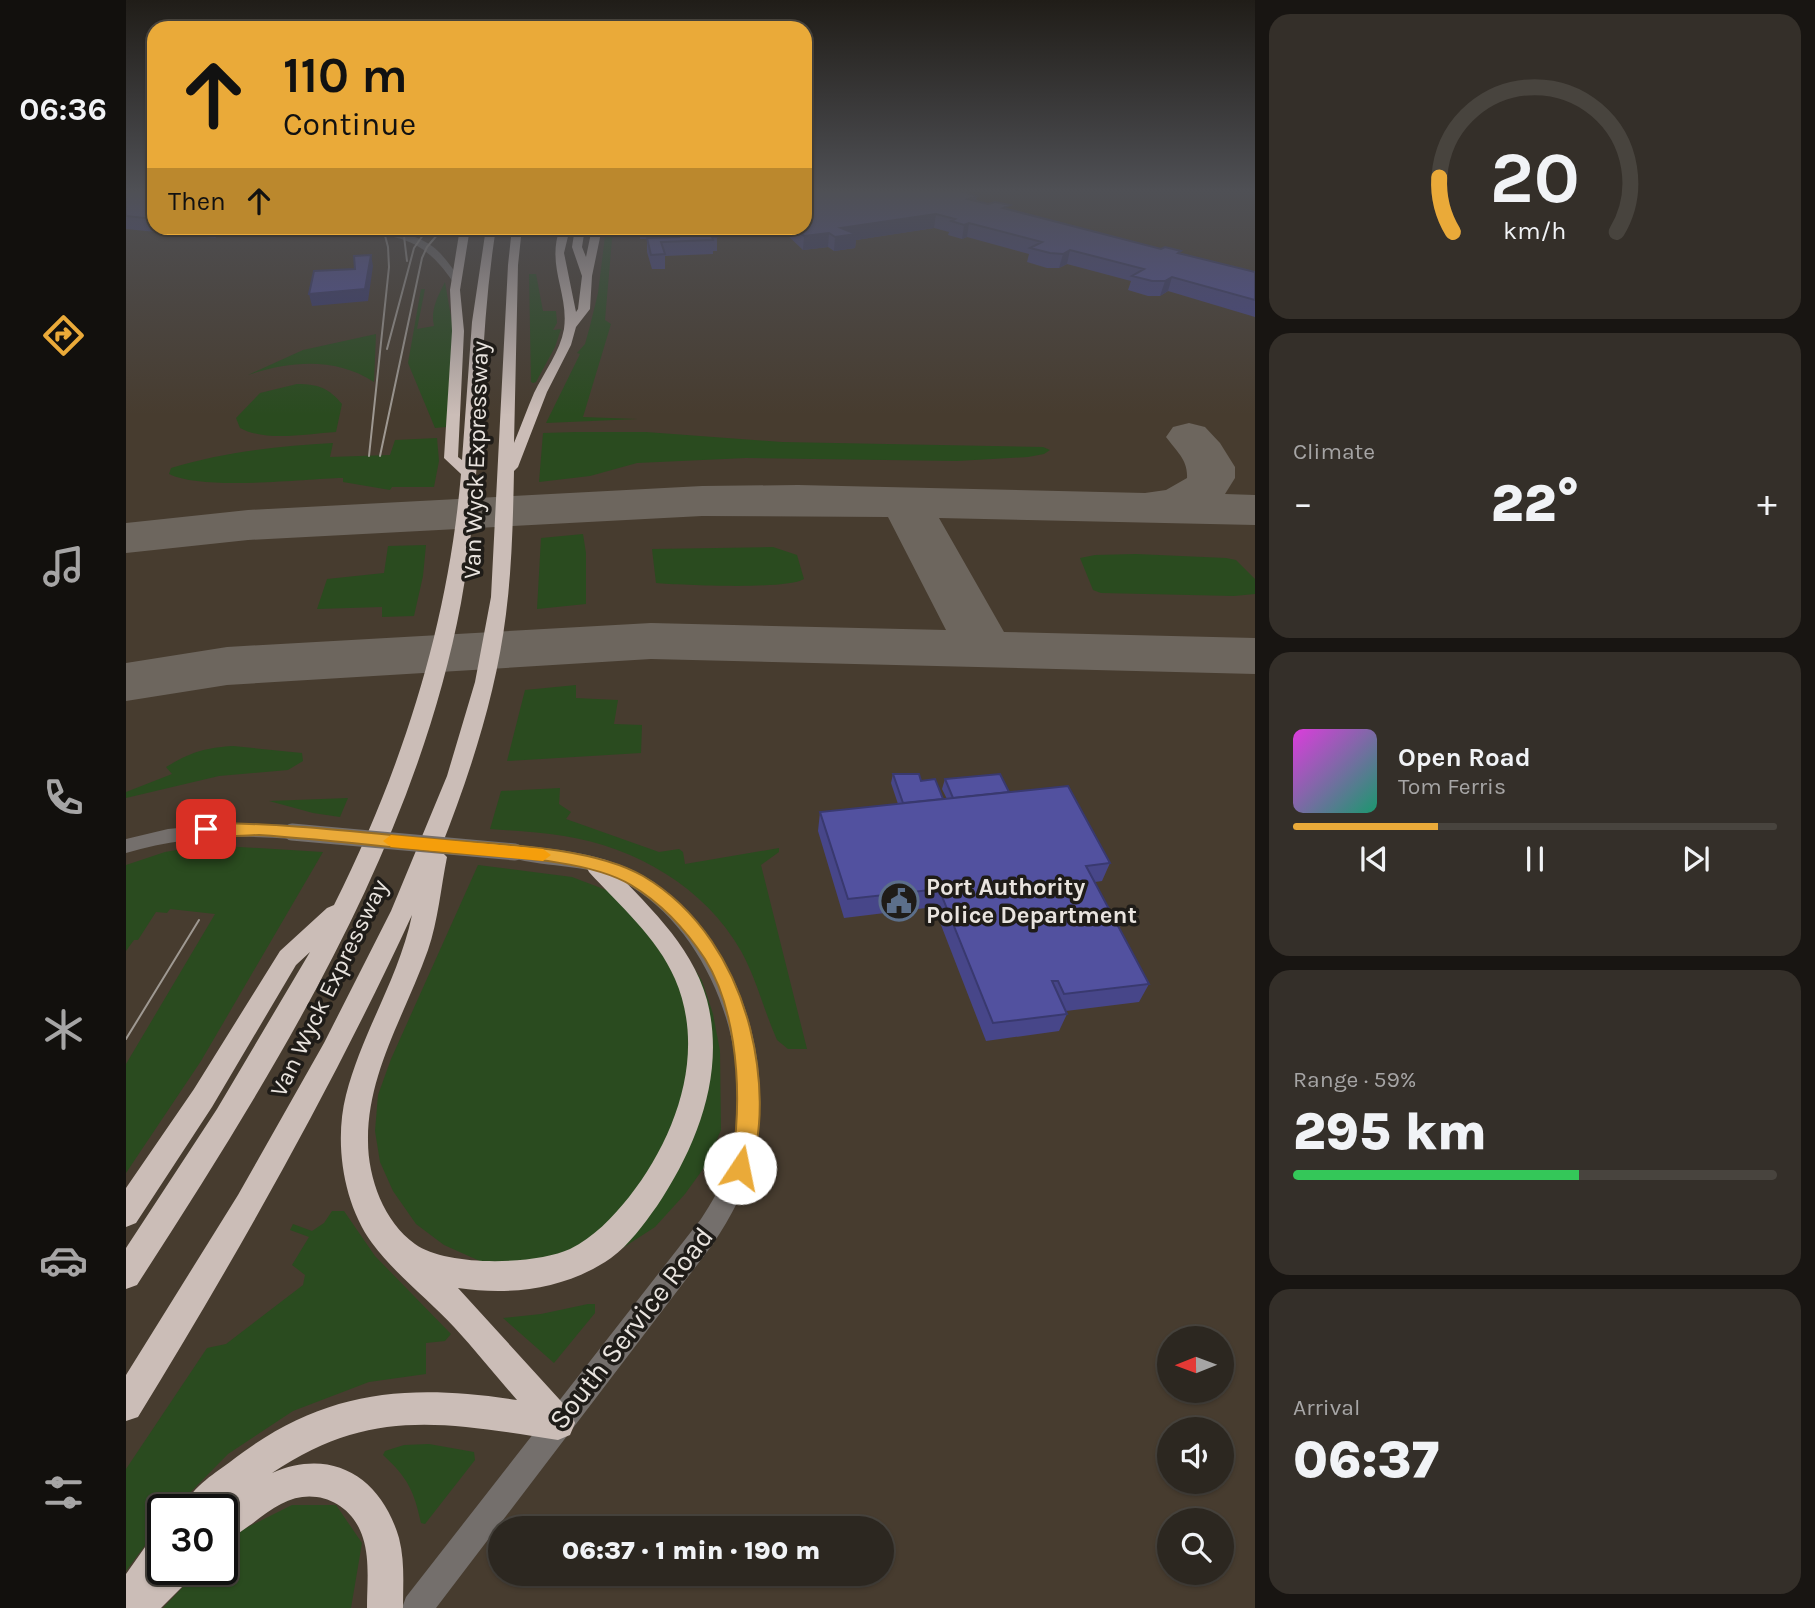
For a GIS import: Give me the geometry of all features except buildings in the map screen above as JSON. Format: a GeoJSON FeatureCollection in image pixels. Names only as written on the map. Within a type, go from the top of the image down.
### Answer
{"type":"FeatureCollection","features":[{"type":"Feature","properties":{"kind":"highway"},"geometry":{"type":"LineString","coordinates":[[459,265],[456,280],[458,338],[451,458],[467,472]]}},
{"type":"Feature","properties":{"kind":"highway","name":"Van Wyck Expressway"},"geometry":{"type":"LineString","coordinates":[[126,1274],[269,1046],[344,905],[419,729],[435,676],[456,582],[486,265]]}},
{"type":"Feature","properties":{"kind":"highway","name":"Van Wyck Expressway"},"geometry":{"type":"LineString","coordinates":[[126,1405],[217,1261],[282,1149],[383,954],[447,804],[476,712],[493,637],[502,569],[513,265]]}},
{"type":"Feature","properties":{"kind":"highway"},"geometry":{"type":"LineString","coordinates":[[559,265],[570,327]]}},
{"type":"Feature","properties":{"kind":"highway"},"geometry":{"type":"LineString","coordinates":[[583,265],[587,276]]}},
{"type":"Feature","properties":{"kind":"highway"},"geometry":{"type":"LineString","coordinates":[[506,479],[543,388],[562,354],[570,327],[584,309],[589,265]]}},
{"type":"Feature","properties":{"kind":"highway"},"geometry":{"type":"LineString","coordinates":[[447,804],[417,948],[364,1076],[355,1118],[355,1164],[360,1187],[382,1232],[465,1315],[558,1423]]}},
{"type":"Feature","properties":{"kind":"highway"},"geometry":{"type":"LineString","coordinates":[[404,1255],[444,1271],[485,1278],[527,1275],[566,1264],[602,1247],[632,1216],[668,1168],[687,1125],[698,1084],[700,1039],[695,1000],[673,951],[652,923],[623,896],[597,866]]}},
{"type":"Feature","properties":{"kind":"highway"},"geometry":{"type":"LineString","coordinates":[[126,1213],[196,1109],[288,958],[344,905]]}},
{"type":"Feature","properties":{"kind":"highway"},"geometry":{"type":"LineString","coordinates":[[216,1494],[282,1445],[335,1420],[388,1408],[436,1406],[558,1423]]}},
{"type":"Feature","properties":{"kind":"highway"},"geometry":{"type":"LineString","coordinates":[[238,1514],[279,1486],[298,1479],[333,1481],[348,1489],[373,1518],[381,1537],[385,1561],[385,1608]]}},
{"type":"Feature","properties":{"kind":"highway"},"geometry":{"type":"LineString","coordinates":[[126,1605],[147,1575]]}},
{"type":"Feature","properties":{"kind":"highway"},"geometry":{"type":"LineString","coordinates":[[136,1608],[158,1585]]}},
{"type":"Feature","properties":{"kind":"street"},"geometry":{"type":"LineString","coordinates":[[446,265],[456,280]]}},
{"type":"Feature","properties":{"kind":"street","name":"South Service Road"},"geometry":{"type":"LineString","coordinates":[[126,846],[169,834],[239,828],[515,852],[597,866],[636,880],[662,897],[686,919],[714,958],[735,1007],[742,1037],[748,1093],[747,1132],[737,1177],[716,1219],[417,1608]]}},
{"type":"Feature","properties":{"kind":"shaded area"},"geometry":{"type":"Polygon","coordinates":[[[126,265],[1255,265],[1255,1608],[126,1608],[126,265]]]}},
{"type":"Feature","properties":{"kind":"green space"},"geometry":{"type":"Polygon","coordinates":[[[601,265],[610,265],[605,320],[611,324],[583,417],[637,419],[546,423],[580,354],[577,353],[585,344],[598,293],[601,265]]]}},
{"type":"Feature","properties":{"kind":"green space"},"geometry":{"type":"Polygon","coordinates":[[[529,274],[536,274],[543,311],[556,311],[557,323],[553,330],[561,329],[555,347],[533,383],[531,382],[529,274]]]}},
{"type":"Feature","properties":{"kind":"green space"},"geometry":{"type":"Polygon","coordinates":[[[445,282],[454,335],[446,427],[435,428],[408,363],[421,289],[425,289],[417,329],[434,326],[434,309],[445,282]]]}},
{"type":"Feature","properties":{"kind":"green space"},"geometry":{"type":"Polygon","coordinates":[[[376,334],[374,382],[344,368],[312,364],[296,364],[248,375],[303,350],[376,334]]]}},
{"type":"Feature","properties":{"kind":"green space"},"geometry":{"type":"Polygon","coordinates":[[[297,384],[322,388],[342,404],[336,432],[274,436],[240,428],[236,418],[260,393],[297,384]]]}},
{"type":"Feature","properties":{"kind":"green space"},"geometry":{"type":"Polygon","coordinates":[[[646,432],[782,442],[1043,447],[1050,450],[1028,457],[957,461],[746,458],[637,463],[590,476],[539,482],[543,433],[646,432]]]}},
{"type":"Feature","properties":{"kind":"green space"},"geometry":{"type":"Polygon","coordinates":[[[437,438],[439,461],[434,487],[392,487],[390,490],[343,482],[343,478],[253,483],[205,482],[169,474],[171,468],[251,451],[333,443],[330,457],[390,455],[395,440],[437,438]]]}},
{"type":"Feature","properties":{"kind":"green space"},"geometry":{"type":"Polygon","coordinates":[[[583,534],[586,553],[586,604],[537,609],[541,538],[583,534]]]}},
{"type":"Feature","properties":{"kind":"green space"},"geometry":{"type":"Polygon","coordinates":[[[426,545],[423,576],[414,616],[382,617],[382,607],[317,609],[327,579],[384,573],[388,546],[426,545]]]}},
{"type":"Feature","properties":{"kind":"green space"},"geometry":{"type":"Polygon","coordinates":[[[773,547],[797,555],[804,579],[756,586],[656,583],[652,549],[773,547]]]}},
{"type":"Feature","properties":{"kind":"green space"},"geometry":{"type":"Polygon","coordinates":[[[1136,554],[1236,560],[1255,579],[1255,594],[1234,596],[1101,593],[1093,590],[1080,558],[1136,554]]]}},
{"type":"Feature","properties":{"kind":"green space"},"geometry":{"type":"Polygon","coordinates":[[[576,685],[576,698],[618,700],[614,724],[642,725],[641,753],[507,761],[525,690],[576,685]]]}},
{"type":"Feature","properties":{"kind":"green space"},"geometry":{"type":"Polygon","coordinates":[[[233,746],[302,753],[303,761],[288,770],[219,776],[126,798],[126,792],[172,774],[166,767],[183,758],[206,750],[233,746]]]}},
{"type":"Feature","properties":{"kind":"green space"},"geometry":{"type":"Polygon","coordinates":[[[560,788],[559,804],[571,812],[566,819],[659,852],[679,849],[683,852],[685,864],[779,848],[779,852],[761,865],[807,1049],[788,1049],[777,1040],[747,962],[726,928],[709,908],[666,874],[617,850],[591,842],[555,835],[490,829],[501,791],[560,788]]]}},
{"type":"Feature","properties":{"kind":"green space"},"geometry":{"type":"Polygon","coordinates":[[[348,798],[340,817],[269,801],[348,798]]]}},
{"type":"Feature","properties":{"kind":"green space"},"geometry":{"type":"Polygon","coordinates":[[[206,845],[323,852],[201,1061],[126,1173],[126,1064],[215,914],[170,909],[167,913],[156,912],[138,940],[134,940],[126,951],[126,865],[165,852],[206,845]]]}},
{"type":"Feature","properties":{"kind":"green space"},"geometry":{"type":"Polygon","coordinates":[[[478,865],[572,877],[622,896],[684,952],[702,981],[713,1014],[720,1051],[721,1130],[706,1165],[685,1194],[655,1227],[618,1251],[571,1264],[482,1262],[444,1245],[416,1224],[393,1191],[380,1162],[375,1131],[378,1095],[391,1059],[478,865]]]}},
{"type":"Feature","properties":{"kind":"green space"},"geometry":{"type":"Polygon","coordinates":[[[332,1211],[344,1211],[375,1256],[451,1334],[445,1341],[426,1343],[426,1374],[369,1382],[293,1411],[228,1454],[189,1494],[147,1494],[147,1543],[126,1571],[126,1469],[207,1348],[226,1344],[303,1285],[305,1275],[292,1265],[309,1237],[290,1230],[293,1224],[312,1231],[324,1223],[332,1211]]]}},
{"type":"Feature","properties":{"kind":"green space"},"geometry":{"type":"Polygon","coordinates":[[[595,1304],[595,1313],[554,1363],[503,1318],[541,1314],[595,1304]]]}},
{"type":"Feature","properties":{"kind":"green space"},"geometry":{"type":"Polygon","coordinates":[[[429,1444],[474,1452],[475,1460],[425,1524],[421,1523],[409,1486],[383,1455],[385,1451],[404,1445],[429,1444]]]}},
{"type":"Feature","properties":{"kind":"green space"},"geometry":{"type":"Polygon","coordinates":[[[292,1505],[336,1505],[362,1543],[351,1608],[163,1608],[185,1585],[238,1585],[238,1534],[292,1505]]]}},
{"type":"Feature","properties":{"kind":"taxiway"},"geometry":{"type":"LineString","coordinates":[[1147,507],[1181,501],[1206,488],[1211,478],[1211,467],[1204,453],[1189,437]]}},
{"type":"Feature","properties":{"kind":"taxiway"},"geometry":{"type":"LineString","coordinates":[[126,538],[248,525],[702,501],[905,502]]}},
{"type":"Feature","properties":{"kind":"taxiway"},"geometry":{"type":"LineString","coordinates":[[905,502],[1255,510]]}},
{"type":"Feature","properties":{"kind":"taxiway"},"geometry":{"type":"LineString","coordinates":[[905,502],[985,649]]}},
{"type":"Feature","properties":{"kind":"taxiway"},"geometry":{"type":"LineString","coordinates":[[126,682],[227,666],[651,641],[1255,656]]}},
{"type":"Feature","properties":{"kind":"tram line"},"geometry":{"type":"LineString","coordinates":[[369,456],[389,265]]}},
{"type":"Feature","properties":{"kind":"tram line"},"geometry":{"type":"LineString","coordinates":[[387,349],[409,265]]}},
{"type":"Feature","properties":{"kind":"tram line"},"geometry":{"type":"LineString","coordinates":[[380,456],[421,265]]}},
{"type":"Feature","properties":{"kind":"tram line"},"geometry":{"type":"LineString","coordinates":[[126,1039],[199,920]]}},
{"type":"Feature","properties":{"kind":"slow traffic"},"geometry":{"type":"LineString","coordinates":[[391,841],[543,855]]}},
{"type":"Feature","properties":{"kind":"place","name":"Port Authority Police Department"},"geometry":{"type":"Point","coordinates":[899,901]}},
{"type":"Feature","properties":{"kind":"route"},"geometry":{"type":"LineString","coordinates":[[206,829],[257,829],[543,855],[597,866],[636,880],[662,897],[686,919],[714,958],[735,1007],[742,1037],[748,1093],[747,1132],[740,1168]]}}]}
